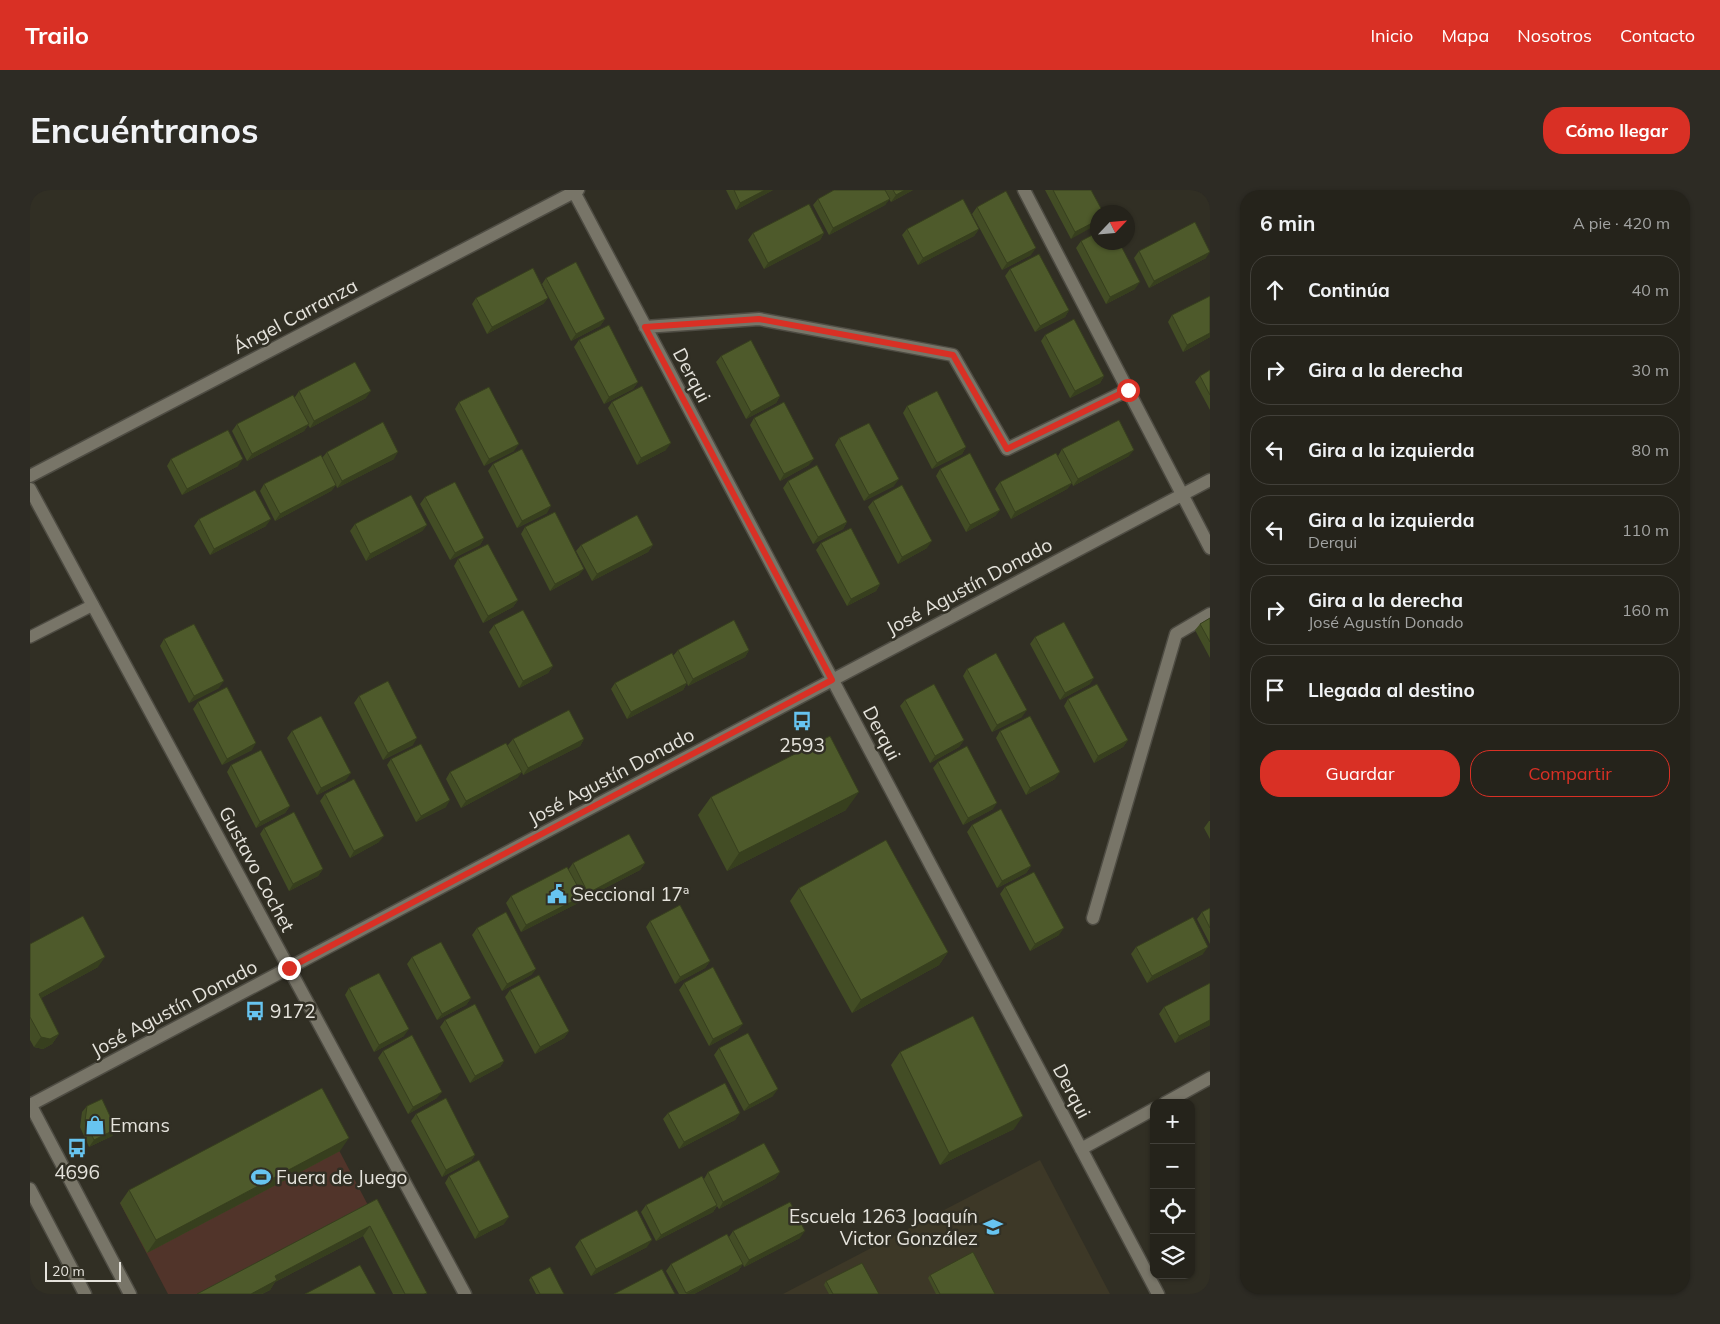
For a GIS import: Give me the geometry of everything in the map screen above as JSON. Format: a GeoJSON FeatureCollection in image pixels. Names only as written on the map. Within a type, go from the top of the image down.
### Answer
{"type":"FeatureCollection","features":[{"type":"Feature","properties":{"kind":"street"},"geometry":{"type":"LineString","coordinates":[[1024,190],[1210,548]]}},
{"type":"Feature","properties":{"kind":"street","name":"Derqui"},"geometry":{"type":"LineString","coordinates":[[575,191],[645,327],[1158,1294]]}},
{"type":"Feature","properties":{"kind":"street","name":"Ángel Carranza"},"geometry":{"type":"LineString","coordinates":[[30,476],[575,191]]}},
{"type":"Feature","properties":{"kind":"street"},"geometry":{"type":"LineString","coordinates":[[645,327],[759,319],[953,355],[1007,449],[1128,390]]}},
{"type":"Feature","properties":{"kind":"street","name":"José Agustín Donado"},"geometry":{"type":"LineString","coordinates":[[30,1105],[1210,480]]}},
{"type":"Feature","properties":{"kind":"street","name":"Gustavo Cochet"},"geometry":{"type":"LineString","coordinates":[[30,488],[465,1294]]}},
{"type":"Feature","properties":{"kind":"street"},"geometry":{"type":"LineString","coordinates":[[1093,918],[1176,634],[1210,614]]}},
{"type":"Feature","properties":{"kind":"street"},"geometry":{"type":"LineString","coordinates":[[1172,1099],[1210,1078]]}},
{"type":"Feature","properties":{"kind":"street"},"geometry":{"type":"LineString","coordinates":[[30,1105],[130,1294]]}},
{"type":"Feature","properties":{"kind":"street"},"geometry":{"type":"LineString","coordinates":[[1081,1149],[1150,1111]]}},
{"type":"Feature","properties":{"kind":"street"},"geometry":{"type":"LineString","coordinates":[[32,1197],[85,1294]]}},
{"type":"Feature","properties":{"kind":"lane"},"geometry":{"type":"LineString","coordinates":[[30,638],[93,605]]}},
{"type":"Feature","properties":{"kind":"path"},"geometry":{"type":"LineString","coordinates":[[1205,190],[1210,199]]}},
{"type":"Feature","properties":{"kind":"shaded area","name":"Fuera de Juego"},"geometry":{"type":"Polygon","coordinates":[[[313,1101],[370,1209],[209,1294],[168,1294],[120,1203],[313,1101]]]}},
{"type":"Feature","properties":{"kind":"shaded area","name":"Escuela 1263 Joaquín Victor González"},"geometry":{"type":"Polygon","coordinates":[[[1040,1160],[1110,1294],[783,1294],[1040,1160]]]}},
{"type":"Feature","properties":{"kind":"building"},"geometry":{"type":"Polygon","coordinates":[[[734,190],[765,190],[740,203],[734,190]]]}},
{"type":"Feature","properties":{"kind":"building"},"geometry":{"type":"Polygon","coordinates":[[[834,190],[885,190],[890,199],[833,228],[818,199],[834,190]]]}},
{"type":"Feature","properties":{"kind":"building"},"geometry":{"type":"Polygon","coordinates":[[[893,190],[905,190],[896,195],[893,190]]]}},
{"type":"Feature","properties":{"kind":"building"},"geometry":{"type":"Polygon","coordinates":[[[1053,190],[1091,190],[1099,205],[1090,205],[1090,224],[1075,232],[1053,190]]]}},
{"type":"Feature","properties":{"kind":"building"},"geometry":{"type":"Polygon","coordinates":[[[1006,191],[1036,248],[1007,263],[977,207],[1006,191]]]}},
{"type":"Feature","properties":{"kind":"building"},"geometry":{"type":"Polygon","coordinates":[[[963,199],[979,229],[923,258],[907,229],[963,199]]]}},
{"type":"Feature","properties":{"kind":"building"},"geometry":{"type":"Polygon","coordinates":[[[809,204],[824,233],[768,263],[753,233],[809,204]]]}},
{"type":"Feature","properties":{"kind":"building"},"geometry":{"type":"Polygon","coordinates":[[[1195,222],[1210,252],[1154,281],[1139,251],[1195,222]]]}},
{"type":"Feature","properties":{"kind":"building"},"geometry":{"type":"Polygon","coordinates":[[[1090,236],[1090,250],[1123,250],[1140,282],[1110,297],[1081,241],[1090,236]]]}},
{"type":"Feature","properties":{"kind":"building"},"geometry":{"type":"Polygon","coordinates":[[[1039,254],[1069,310],[1040,326],[1010,269],[1039,254]]]}},
{"type":"Feature","properties":{"kind":"building"},"geometry":{"type":"Polygon","coordinates":[[[576,262],[605,319],[576,334],[546,278],[576,262]]]}},
{"type":"Feature","properties":{"kind":"building"},"geometry":{"type":"Polygon","coordinates":[[[533,268],[548,298],[492,327],[476,298],[533,268]]]}},
{"type":"Feature","properties":{"kind":"building"},"geometry":{"type":"Polygon","coordinates":[[[1210,296],[1210,333],[1187,345],[1172,315],[1210,296]]]}},
{"type":"Feature","properties":{"kind":"building"},"geometry":{"type":"Polygon","coordinates":[[[1074,319],[1104,376],[1075,391],[1045,335],[1074,319]]]}},
{"type":"Feature","properties":{"kind":"building"},"geometry":{"type":"Polygon","coordinates":[[[609,325],[638,382],[609,397],[579,340],[609,325]]]}},
{"type":"Feature","properties":{"kind":"building"},"geometry":{"type":"Polygon","coordinates":[[[751,340],[780,396],[751,412],[721,356],[751,340]]]}},
{"type":"Feature","properties":{"kind":"building"},"geometry":{"type":"Polygon","coordinates":[[[355,362],[371,391],[314,421],[299,391],[355,362]]]}},
{"type":"Feature","properties":{"kind":"building"},"geometry":{"type":"Polygon","coordinates":[[[1210,370],[1210,395],[1200,376],[1210,370]]]}},
{"type":"Feature","properties":{"kind":"building"},"geometry":{"type":"Polygon","coordinates":[[[642,386],[671,443],[641,458],[612,402],[642,386]]]}},
{"type":"Feature","properties":{"kind":"building"},"geometry":{"type":"Polygon","coordinates":[[[489,387],[519,444],[489,459],[459,402],[489,387]]]}},
{"type":"Feature","properties":{"kind":"building"},"geometry":{"type":"Polygon","coordinates":[[[937,391],[966,447],[937,463],[907,406],[937,391]]]}},
{"type":"Feature","properties":{"kind":"building"},"geometry":{"type":"Polygon","coordinates":[[[293,395],[309,424],[252,454],[237,424],[293,395]]]}},
{"type":"Feature","properties":{"kind":"building"},"geometry":{"type":"Polygon","coordinates":[[[784,402],[814,459],[784,474],[754,418],[784,402]]]}},
{"type":"Feature","properties":{"kind":"building"},"geometry":{"type":"Polygon","coordinates":[[[1119,420],[1134,450],[1078,479],[1062,449],[1119,420]]]}},
{"type":"Feature","properties":{"kind":"building"},"geometry":{"type":"Polygon","coordinates":[[[383,422],[398,452],[342,481],[327,452],[383,422]]]}},
{"type":"Feature","properties":{"kind":"building"},"geometry":{"type":"Polygon","coordinates":[[[869,423],[899,479],[869,495],[839,438],[869,423]]]}},
{"type":"Feature","properties":{"kind":"building"},"geometry":{"type":"Polygon","coordinates":[[[228,430],[243,459],[187,489],[171,459],[228,430]]]}},
{"type":"Feature","properties":{"kind":"building"},"geometry":{"type":"Polygon","coordinates":[[[522,449],[551,506],[522,521],[493,464],[522,449]]]}},
{"type":"Feature","properties":{"kind":"building"},"geometry":{"type":"Polygon","coordinates":[[[970,453],[1000,510],[970,525],[940,469],[970,453]]]}},
{"type":"Feature","properties":{"kind":"building"},"geometry":{"type":"Polygon","coordinates":[[[1056,453],[1072,483],[1015,512],[1000,482],[1056,453]]]}},
{"type":"Feature","properties":{"kind":"building"},"geometry":{"type":"Polygon","coordinates":[[[321,455],[336,485],[280,514],[264,484],[321,455]]]}},
{"type":"Feature","properties":{"kind":"building"},"geometry":{"type":"Polygon","coordinates":[[[817,465],[847,522],[818,537],[788,481],[817,465]]]}},
{"type":"Feature","properties":{"kind":"building"},"geometry":{"type":"Polygon","coordinates":[[[455,482],[484,538],[455,553],[425,497],[455,482]]]}},
{"type":"Feature","properties":{"kind":"building"},"geometry":{"type":"Polygon","coordinates":[[[902,485],[932,541],[902,557],[873,501],[902,485]]]}},
{"type":"Feature","properties":{"kind":"building"},"geometry":{"type":"Polygon","coordinates":[[[255,490],[271,519],[214,549],[199,519],[255,490]]]}},
{"type":"Feature","properties":{"kind":"building"},"geometry":{"type":"Polygon","coordinates":[[[411,495],[427,525],[370,554],[355,524],[411,495]]]}},
{"type":"Feature","properties":{"kind":"building"},"geometry":{"type":"Polygon","coordinates":[[[555,512],[584,569],[555,584],[525,527],[555,512]]]}},
{"type":"Feature","properties":{"kind":"building"},"geometry":{"type":"Polygon","coordinates":[[[637,515],[653,545],[597,574],[581,545],[637,515]]]}},
{"type":"Feature","properties":{"kind":"building"},"geometry":{"type":"Polygon","coordinates":[[[851,528],[880,584],[851,599],[821,543],[851,528]]]}},
{"type":"Feature","properties":{"kind":"building"},"geometry":{"type":"Polygon","coordinates":[[[488,544],[518,600],[488,616],[458,559],[488,544]]]}},
{"type":"Feature","properties":{"kind":"building"},"geometry":{"type":"Polygon","coordinates":[[[523,610],[553,666],[523,681],[494,625],[523,610]]]}},
{"type":"Feature","properties":{"kind":"building"},"geometry":{"type":"Polygon","coordinates":[[[1210,618],[1210,642],[1200,624],[1210,618]]]}},
{"type":"Feature","properties":{"kind":"building"},"geometry":{"type":"Polygon","coordinates":[[[734,620],[749,650],[693,679],[678,650],[734,620]]]}},
{"type":"Feature","properties":{"kind":"building"},"geometry":{"type":"Polygon","coordinates":[[[1064,622],[1094,678],[1065,693],[1035,637],[1064,622]]]}},
{"type":"Feature","properties":{"kind":"building"},"geometry":{"type":"Polygon","coordinates":[[[194,624],[224,681],[194,696],[164,639],[194,624]]]}},
{"type":"Feature","properties":{"kind":"building"},"geometry":{"type":"Polygon","coordinates":[[[672,653],[687,683],[631,712],[615,683],[672,653]]]}},
{"type":"Feature","properties":{"kind":"building"},"geometry":{"type":"Polygon","coordinates":[[[996,653],[1027,710],[997,725],[967,669],[996,653]]]}},
{"type":"Feature","properties":{"kind":"building"},"geometry":{"type":"Polygon","coordinates":[[[388,681],[417,738],[388,753],[359,696],[388,681]]]}},
{"type":"Feature","properties":{"kind":"building"},"geometry":{"type":"Polygon","coordinates":[[[934,684],[964,740],[935,756],[905,700],[934,684]]]}},
{"type":"Feature","properties":{"kind":"building"},"geometry":{"type":"Polygon","coordinates":[[[1097,684],[1128,740],[1098,756],[1068,699],[1097,684]]]}},
{"type":"Feature","properties":{"kind":"building"},"geometry":{"type":"Polygon","coordinates":[[[227,687],[256,743],[227,759],[198,702],[227,687]]]}},
{"type":"Feature","properties":{"kind":"building"},"geometry":{"type":"Polygon","coordinates":[[[569,710],[584,739],[528,768],[513,739],[569,710]]]}},
{"type":"Feature","properties":{"kind":"building"},"geometry":{"type":"Polygon","coordinates":[[[321,716],[351,773],[321,788],[292,731],[321,716]]]}},
{"type":"Feature","properties":{"kind":"building"},"geometry":{"type":"Polygon","coordinates":[[[1030,716],[1060,772],[1030,788],[1000,731],[1030,716]]]}},
{"type":"Feature","properties":{"kind":"building"},"geometry":{"type":"Polygon","coordinates":[[[830,736],[859,792],[739,853],[711,797],[830,736]]]}},
{"type":"Feature","properties":{"kind":"building"},"geometry":{"type":"Polygon","coordinates":[[[506,743],[522,772],[466,801],[450,772],[506,743]]]}},
{"type":"Feature","properties":{"kind":"building"},"geometry":{"type":"Polygon","coordinates":[[[421,744],[450,800],[421,816],[391,759],[421,744]]]}},
{"type":"Feature","properties":{"kind":"building"},"geometry":{"type":"Polygon","coordinates":[[[967,746],[997,803],[968,818],[938,762],[967,746]]]}},
{"type":"Feature","properties":{"kind":"building"},"geometry":{"type":"Polygon","coordinates":[[[261,750],[290,806],[260,822],[231,765],[261,750]]]}},
{"type":"Feature","properties":{"kind":"building"},"geometry":{"type":"Polygon","coordinates":[[[354,779],[384,836],[354,851],[325,794],[354,779]]]}},
{"type":"Feature","properties":{"kind":"building"},"geometry":{"type":"Polygon","coordinates":[[[1001,809],[1031,866],[1002,881],[972,825],[1001,809]]]}},
{"type":"Feature","properties":{"kind":"building"},"geometry":{"type":"Polygon","coordinates":[[[294,812],[323,869],[293,884],[264,828],[294,812]]]}},
{"type":"Feature","properties":{"kind":"building"},"geometry":{"type":"Polygon","coordinates":[[[629,834],[645,863],[588,893],[573,863],[629,834]]]}},
{"type":"Feature","properties":{"kind":"building"},"geometry":{"type":"Polygon","coordinates":[[[886,840],[948,952],[861,1000],[799,888],[886,840]]]}},
{"type":"Feature","properties":{"kind":"building"},"geometry":{"type":"Polygon","coordinates":[[[567,867],[583,896],[526,925],[511,896],[567,867]]]}},
{"type":"Feature","properties":{"kind":"building"},"geometry":{"type":"Polygon","coordinates":[[[1034,872],[1064,928],[1035,944],[1005,887],[1034,872]]]}},
{"type":"Feature","properties":{"kind":"building"},"geometry":{"type":"Polygon","coordinates":[[[680,905],[710,961],[680,977],[650,921],[680,905]]]}},
{"type":"Feature","properties":{"kind":"building"},"geometry":{"type":"Polygon","coordinates":[[[1210,908],[1210,928],[1202,912],[1210,908]]]}},
{"type":"Feature","properties":{"kind":"building"},"geometry":{"type":"Polygon","coordinates":[[[506,912],[536,969],[507,984],[477,928],[506,912]]]}},
{"type":"Feature","properties":{"kind":"building"},"geometry":{"type":"Polygon","coordinates":[[[83,916],[105,957],[39,994],[59,1034],[50,1039],[41,1037],[30,1017],[30,944],[83,916]]]}},
{"type":"Feature","properties":{"kind":"building"},"geometry":{"type":"Polygon","coordinates":[[[1193,917],[1208,947],[1152,976],[1136,947],[1193,917]]]}},
{"type":"Feature","properties":{"kind":"building"},"geometry":{"type":"Polygon","coordinates":[[[441,942],[471,998],[442,1014],[412,957],[441,942]]]}},
{"type":"Feature","properties":{"kind":"building"},"geometry":{"type":"Polygon","coordinates":[[[713,967],[743,1024],[713,1039],[684,983],[713,967]]]}},
{"type":"Feature","properties":{"kind":"building"},"geometry":{"type":"Polygon","coordinates":[[[379,973],[409,1029],[379,1045],[349,988],[379,973]]]}},
{"type":"Feature","properties":{"kind":"building"},"geometry":{"type":"Polygon","coordinates":[[[539,975],[569,1031],[540,1047],[510,990],[539,975]]]}},
{"type":"Feature","properties":{"kind":"building"},"geometry":{"type":"Polygon","coordinates":[[[1210,983],[1210,1020],[1179,1036],[1164,1007],[1210,983]]]}},
{"type":"Feature","properties":{"kind":"building"},"geometry":{"type":"Polygon","coordinates":[[[475,1004],[504,1061],[475,1076],[445,1020],[475,1004]]]}},
{"type":"Feature","properties":{"kind":"building"},"geometry":{"type":"Polygon","coordinates":[[[973,1016],[1023,1116],[949,1153],[900,1052],[973,1016]]]}},
{"type":"Feature","properties":{"kind":"building"},"geometry":{"type":"Polygon","coordinates":[[[748,1033],[778,1089],[749,1105],[719,1048],[748,1033]]]}},
{"type":"Feature","properties":{"kind":"building"},"geometry":{"type":"Polygon","coordinates":[[[412,1035],[442,1092],[413,1107],[383,1051],[412,1035]]]}},
{"type":"Feature","properties":{"kind":"building"},"geometry":{"type":"Polygon","coordinates":[[[725,1083],[740,1113],[684,1142],[668,1113],[725,1083]]]}},
{"type":"Feature","properties":{"kind":"building"},"geometry":{"type":"Polygon","coordinates":[[[322,1088],[349,1138],[156,1240],[129,1190],[322,1088]]]}},
{"type":"Feature","properties":{"kind":"building"},"geometry":{"type":"Polygon","coordinates":[[[446,1098],[475,1155],[446,1170],[416,1114],[446,1098]]]}},
{"type":"Feature","properties":{"kind":"building"},"geometry":{"type":"Polygon","coordinates":[[[102,1099],[116,1129],[94,1140],[85,1121],[87,1106],[102,1099]]]}},
{"type":"Feature","properties":{"kind":"building"},"geometry":{"type":"Polygon","coordinates":[[[764,1143],[780,1172],[723,1202],[708,1172],[764,1143]]]}},
{"type":"Feature","properties":{"kind":"building"},"geometry":{"type":"Polygon","coordinates":[[[479,1160],[509,1217],[479,1232],[449,1176],[479,1160]]]}},
{"type":"Feature","properties":{"kind":"building"},"geometry":{"type":"Polygon","coordinates":[[[702,1176],[717,1205],[661,1235],[646,1205],[702,1176]]]}},
{"type":"Feature","properties":{"kind":"building"},"geometry":{"type":"Polygon","coordinates":[[[377,1199],[427,1293],[405,1294],[370,1226],[275,1276],[277,1280],[251,1294],[197,1294],[377,1199]]]}},
{"type":"Feature","properties":{"kind":"building"},"geometry":{"type":"Polygon","coordinates":[[[790,1202],[805,1231],[749,1260],[733,1231],[790,1202]]]}},
{"type":"Feature","properties":{"kind":"building"},"geometry":{"type":"Polygon","coordinates":[[[637,1210],[652,1240],[596,1269],[580,1240],[637,1210]]]}},
{"type":"Feature","properties":{"kind":"building"},"geometry":{"type":"Polygon","coordinates":[[[727,1234],[743,1264],[686,1293],[671,1264],[727,1234]]]}},
{"type":"Feature","properties":{"kind":"building"},"geometry":{"type":"Polygon","coordinates":[[[973,1252],[995,1294],[940,1294],[930,1275],[973,1252]]]}},
{"type":"Feature","properties":{"kind":"building"},"geometry":{"type":"Polygon","coordinates":[[[862,1263],[879,1294],[833,1294],[826,1281],[862,1263]]]}},
{"type":"Feature","properties":{"kind":"building"},"geometry":{"type":"Polygon","coordinates":[[[360,1265],[376,1294],[305,1294],[360,1265]]]}},
{"type":"Feature","properties":{"kind":"building"},"geometry":{"type":"Polygon","coordinates":[[[550,1267],[564,1294],[540,1294],[531,1277],[550,1267]]]}},
{"type":"Feature","properties":{"kind":"building"},"geometry":{"type":"Polygon","coordinates":[[[662,1269],[675,1294],[614,1294],[662,1269]]]}},
{"type":"Feature","properties":{"kind":"place","name":"2593"},"geometry":{"type":"Point","coordinates":[802,721]}},
{"type":"Feature","properties":{"kind":"place","name":"Seccional 17ª"},"geometry":{"type":"Point","coordinates":[557,894]}},
{"type":"Feature","properties":{"kind":"place","name":"9172"},"geometry":{"type":"Point","coordinates":[255,1011]}},
{"type":"Feature","properties":{"kind":"place","name":"Emans"},"geometry":{"type":"Point","coordinates":[95,1125]}},
{"type":"Feature","properties":{"kind":"place","name":"4696"},"geometry":{"type":"Point","coordinates":[77,1148]}},
{"type":"Feature","properties":{"kind":"place","name":"Fuera de Juego"},"geometry":{"type":"Point","coordinates":[261,1177]}},
{"type":"Feature","properties":{"kind":"place","name":"Escuela 1263 Joaquín Victor González"},"geometry":{"type":"Point","coordinates":[993,1227]}},
{"type":"Feature","properties":{"kind":"route"},"geometry":{"type":"LineString","coordinates":[[289,968],[832,680],[645,327],[759,319],[953,355],[1007,449],[1128,390]]}}]}
